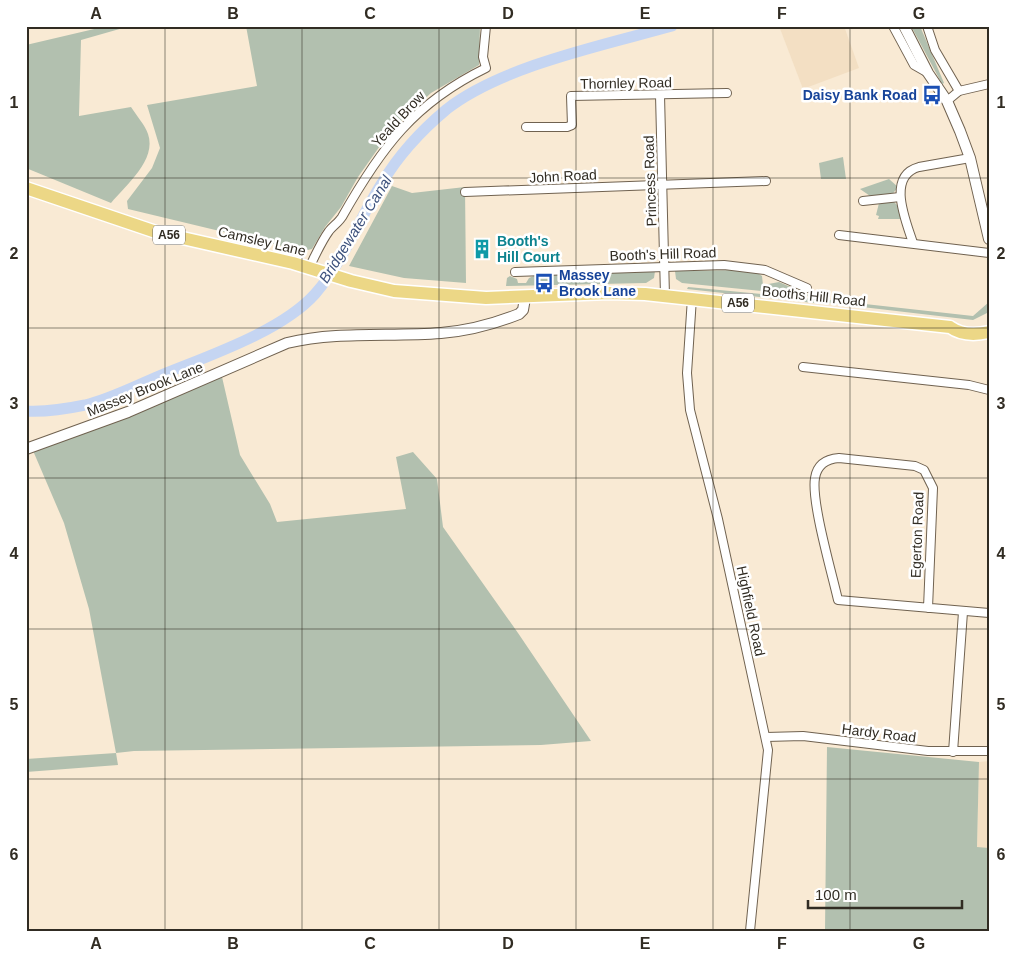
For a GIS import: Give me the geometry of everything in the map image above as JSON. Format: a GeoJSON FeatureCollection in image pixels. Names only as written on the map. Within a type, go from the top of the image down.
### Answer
{"type":"FeatureCollection","features":[{"type":"Feature","properties":{"kind":"main road","name":"Camsley Lane"},"geometry":{"type":"LineString","coordinates":[[26,188],[156,232],[312,269],[368,286],[449,297],[525,298]]}},
{"type":"Feature","properties":{"kind":"main road","name":"Booths Hill Road"},"geometry":{"type":"LineString","coordinates":[[525,298],[609,293],[665,296],[950,327],[957,323],[981,326],[988,332]]}},
{"type":"Feature","properties":{"kind":"street","name":"Yeald Brow"},"geometry":{"type":"LineString","coordinates":[[312,269],[329,232],[341,220],[365,178],[393,138],[428,102],[448,88],[486,68],[483,57],[486,26]]}},
{"type":"Feature","properties":{"kind":"street"},"geometry":{"type":"LineString","coordinates":[[894,26],[914,65],[928,73]]}},
{"type":"Feature","properties":{"kind":"street"},"geometry":{"type":"LineString","coordinates":[[904,26],[928,73],[947,101],[970,158],[989,239]]}},
{"type":"Feature","properties":{"kind":"street"},"geometry":{"type":"LineString","coordinates":[[927,26],[935,50],[959,91]]}},
{"type":"Feature","properties":{"kind":"street"},"geometry":{"type":"LineString","coordinates":[[947,101],[959,91],[989,84]]}},
{"type":"Feature","properties":{"kind":"street","name":"Thornley Road"},"geometry":{"type":"LineString","coordinates":[[526,127],[567,127],[572,124],[571,96],[727,93]]}},
{"type":"Feature","properties":{"kind":"street","name":"Princess Road"},"geometry":{"type":"LineString","coordinates":[[660,95],[665,296]]}},
{"type":"Feature","properties":{"kind":"street"},"geometry":{"type":"LineString","coordinates":[[913,243],[900,197],[904,175],[912,169],[970,158]]}},
{"type":"Feature","properties":{"kind":"street","name":"John Road"},"geometry":{"type":"LineString","coordinates":[[465,192],[662,183],[766,181]]}},
{"type":"Feature","properties":{"kind":"street"},"geometry":{"type":"LineString","coordinates":[[863,201],[900,197]]}},
{"type":"Feature","properties":{"kind":"street"},"geometry":{"type":"LineString","coordinates":[[839,235],[989,253]]}},
{"type":"Feature","properties":{"kind":"street","name":"Booth's Hill Road"},"geometry":{"type":"LineString","coordinates":[[515,272],[665,266],[748,266],[765,270],[807,288]]}},
{"type":"Feature","properties":{"kind":"street","name":"Massey Brook Lane"},"geometry":{"type":"LineString","coordinates":[[26,448],[128,412],[287,343],[320,336],[442,333],[479,327],[519,314],[523,310],[525,298]]}},
{"type":"Feature","properties":{"kind":"street","name":"Highfield Road"},"geometry":{"type":"LineString","coordinates":[[692,298],[687,373],[690,410],[718,519],[766,737],[768,766],[750,931]]}},
{"type":"Feature","properties":{"kind":"street"},"geometry":{"type":"LineString","coordinates":[[803,367],[969,385],[989,390]]}},
{"type":"Feature","properties":{"kind":"street","name":"Egerton Road"},"geometry":{"type":"LineString","coordinates":[[839,458],[915,466],[924,470],[933,488],[928,608],[838,600],[817,504],[815,479],[819,467],[828,459],[839,458]]}},
{"type":"Feature","properties":{"kind":"street"},"geometry":{"type":"LineString","coordinates":[[928,608],[989,614]]}},
{"type":"Feature","properties":{"kind":"street"},"geometry":{"type":"LineString","coordinates":[[953,752],[963,612]]}},
{"type":"Feature","properties":{"kind":"street","name":"Hardy Road"},"geometry":{"type":"LineString","coordinates":[[766,737],[804,736],[898,748],[953,752],[989,751]]}},
{"type":"Feature","properties":{"kind":"shaded area"},"geometry":{"type":"Polygon","coordinates":[[[779,26],[844,26],[859,68],[803,89],[779,26]]]}},
{"type":"Feature","properties":{"kind":"shaded area"},"geometry":{"type":"Polygon","coordinates":[[[989,761],[989,885],[977,847],[979,762],[989,761]]]}},
{"type":"Feature","properties":{"kind":"green space"},"geometry":{"type":"Polygon","coordinates":[[[107,26],[130,26],[81,40],[79,116],[131,107],[147,131],[150,144],[144,163],[132,180],[111,203],[26,168],[26,45],[107,26]]]}},
{"type":"Feature","properties":{"kind":"green space"},"geometry":{"type":"Polygon","coordinates":[[[246,26],[480,26],[479,65],[431,93],[401,121],[382,143],[358,177],[341,207],[325,227],[312,249],[303,251],[128,209],[127,201],[152,168],[160,148],[147,105],[257,86],[246,26]]]}},
{"type":"Feature","properties":{"kind":"green space"},"geometry":{"type":"Polygon","coordinates":[[[911,26],[920,26],[944,83],[942,84],[911,26]]]}},
{"type":"Feature","properties":{"kind":"green space"},"geometry":{"type":"Polygon","coordinates":[[[843,157],[846,179],[821,179],[819,163],[843,157]]]}},
{"type":"Feature","properties":{"kind":"green space"},"geometry":{"type":"Polygon","coordinates":[[[889,179],[898,187],[891,196],[873,198],[860,189],[889,179]]]}},
{"type":"Feature","properties":{"kind":"green space"},"geometry":{"type":"Polygon","coordinates":[[[392,186],[412,193],[465,187],[466,283],[404,278],[349,266],[392,186]]]}},
{"type":"Feature","properties":{"kind":"green space"},"geometry":{"type":"Polygon","coordinates":[[[894,202],[898,206],[901,219],[878,219],[879,216],[876,215],[879,203],[894,202]]]}},
{"type":"Feature","properties":{"kind":"green space"},"geometry":{"type":"Polygon","coordinates":[[[737,270],[756,272],[762,276],[763,285],[779,282],[811,296],[682,283],[676,279],[675,271],[737,270]]]}},
{"type":"Feature","properties":{"kind":"green space"},"geometry":{"type":"Polygon","coordinates":[[[655,271],[654,278],[646,283],[506,286],[507,278],[510,276],[517,279],[518,283],[526,283],[529,278],[536,275],[655,271]]]}},
{"type":"Feature","properties":{"kind":"green space"},"geometry":{"type":"Polygon","coordinates":[[[688,287],[824,300],[823,304],[687,289],[688,287]]]}},
{"type":"Feature","properties":{"kind":"green space"},"geometry":{"type":"Polygon","coordinates":[[[829,300],[973,316],[989,302],[989,312],[973,320],[828,303],[829,300]]]}},
{"type":"Feature","properties":{"kind":"green space"},"geometry":{"type":"Polygon","coordinates":[[[222,377],[240,455],[270,504],[277,522],[406,509],[396,457],[413,452],[437,479],[443,527],[591,741],[541,745],[134,751],[116,753],[89,609],[64,523],[31,446],[222,377]]]}},
{"type":"Feature","properties":{"kind":"green space"},"geometry":{"type":"Polygon","coordinates":[[[827,747],[979,762],[977,847],[989,848],[989,931],[825,931],[827,747]]]}},
{"type":"Feature","properties":{"kind":"green space"},"geometry":{"type":"Polygon","coordinates":[[[116,753],[118,765],[26,772],[26,759],[116,753]]]}},
{"type":"Feature","properties":{"kind":"waterway","name":"Bridgewater Canal"},"geometry":{"type":"LineString","coordinates":[[26,411],[63,409],[104,399],[220,352],[263,332],[300,308],[315,294],[343,254],[388,173],[412,143],[447,109],[470,94],[524,69],[585,49],[672,26]]}},
{"type":"Feature","properties":{"kind":"place","name":"Daisy Bank Road"},"geometry":{"type":"Point","coordinates":[932,95]}},
{"type":"Feature","properties":{"kind":"place","name":"Booth's Hill Court"},"geometry":{"type":"Point","coordinates":[482,249]}},
{"type":"Feature","properties":{"kind":"place","name":"Massey Brook Lane"},"geometry":{"type":"Point","coordinates":[544,283]}}]}
